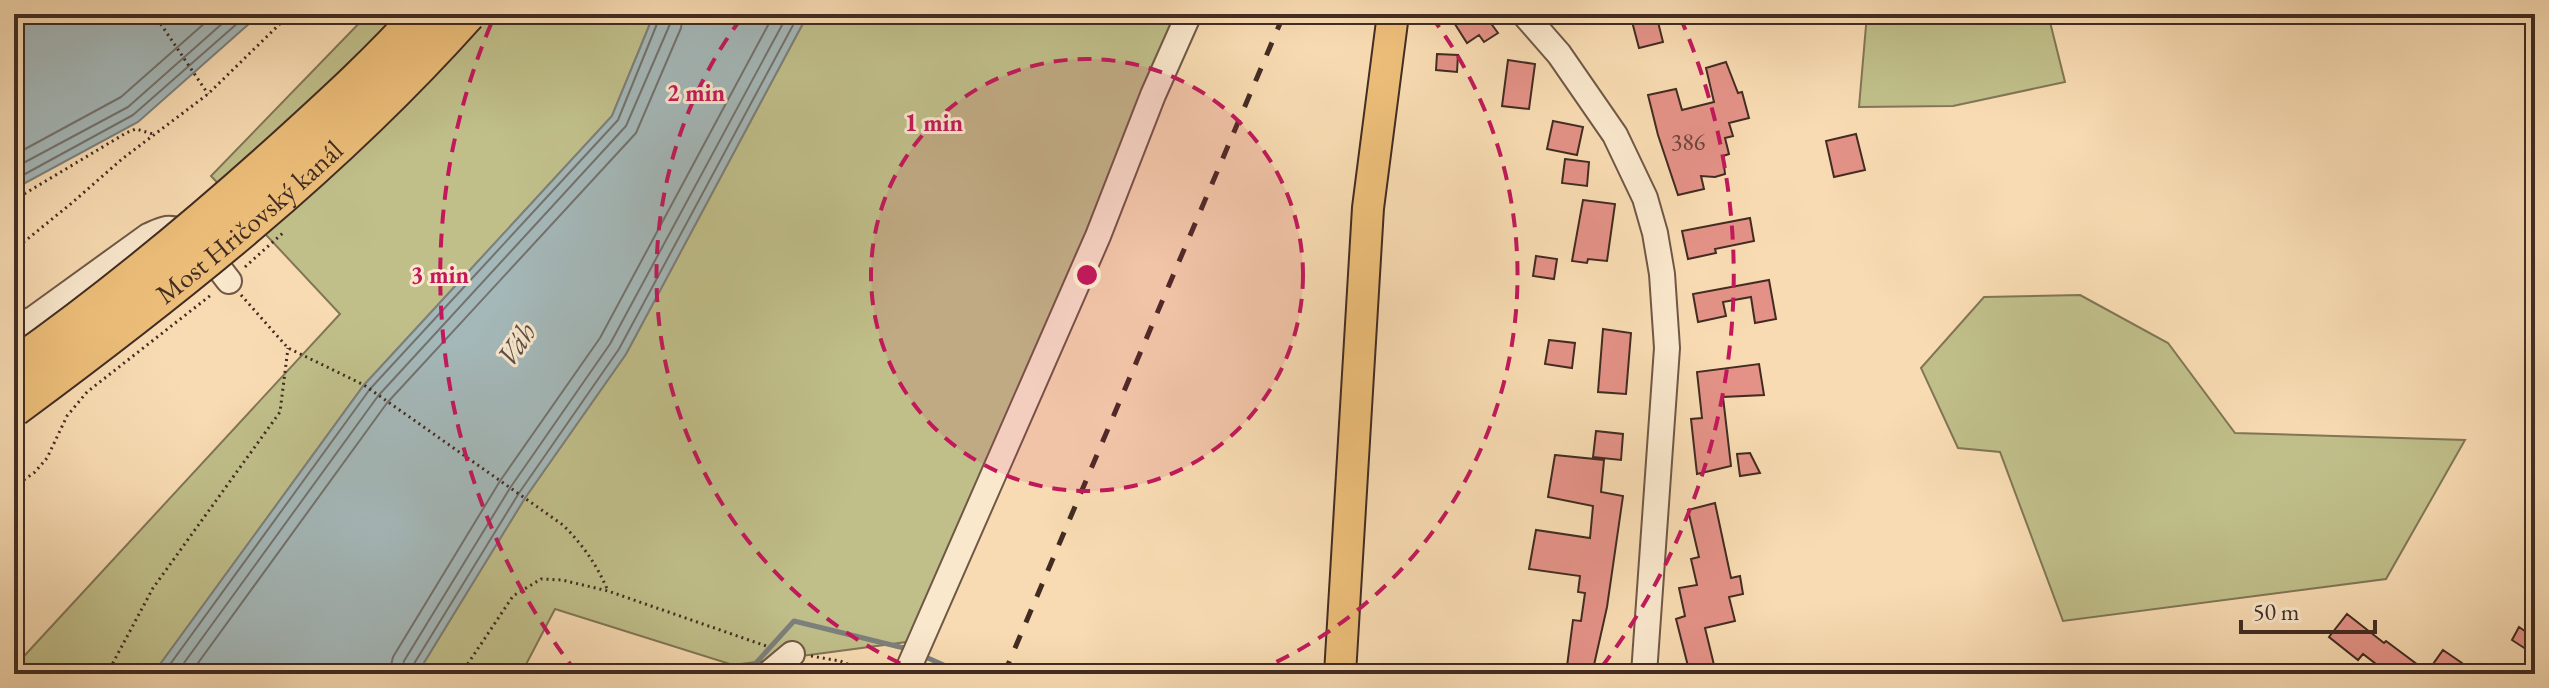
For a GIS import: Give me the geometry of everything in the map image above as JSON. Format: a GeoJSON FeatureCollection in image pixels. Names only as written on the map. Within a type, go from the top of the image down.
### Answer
{"type":"FeatureCollection","features":[{"type":"Feature","properties":{"kind":"highway","name":"Most Hričovský kanál"},"geometry":{"type":"LineString","coordinates":[[14,367],[86,316],[173,247],[329,107],[422,14]]}},
{"type":"Feature","properties":{"kind":"highway","name":"Most Hričovský kanál"},"geometry":{"type":"LineString","coordinates":[[14,408],[195,272],[352,133],[467,14]]}},
{"type":"Feature","properties":{"kind":"main road"},"geometry":{"type":"LineString","coordinates":[[1340,674],[1368,208],[1393,14]]}},
{"type":"Feature","properties":{"kind":"street"},"geometry":{"type":"LineString","coordinates":[[907,673],[1098,236],[1153,95],[1189,14]]}},
{"type":"Feature","properties":{"kind":"street"},"geometry":{"type":"LineString","coordinates":[[1524,14],[1559,54],[1615,135],[1645,198],[1655,233],[1662,274],[1667,348],[1644,674]]}},
{"type":"Feature","properties":{"kind":"street"},"geometry":{"type":"LineString","coordinates":[[14,327],[33,319],[148,236],[164,229],[180,231],[197,241],[229,281]]}},
{"type":"Feature","properties":{"kind":"street"},"geometry":{"type":"LineString","coordinates":[[768,674],[792,654]]}},
{"type":"Feature","properties":{"kind":"path"},"geometry":{"type":"LineString","coordinates":[[154,14],[208,94]]}},
{"type":"Feature","properties":{"kind":"path"},"geometry":{"type":"LineString","coordinates":[[14,250],[153,134],[208,94],[290,14]]}},
{"type":"Feature","properties":{"kind":"path"},"geometry":{"type":"LineString","coordinates":[[14,200],[126,133],[142,129],[153,134]]}},
{"type":"Feature","properties":{"kind":"path"},"geometry":{"type":"LineString","coordinates":[[14,487],[35,472],[47,458],[67,416],[87,392],[229,281],[288,348],[364,385],[563,525],[581,542],[599,569],[608,591]]}},
{"type":"Feature","properties":{"kind":"path"},"geometry":{"type":"LineString","coordinates":[[107,674],[153,588],[280,412],[288,348]]}},
{"type":"Feature","properties":{"kind":"path"},"geometry":{"type":"LineString","coordinates":[[461,674],[513,596],[541,579],[562,580],[608,591],[792,654],[840,661],[872,674]]}},
{"type":"Feature","properties":{"kind":"shaded area"},"geometry":{"type":"Polygon","coordinates":[[[368,14],[654,14],[612,116],[364,385],[153,674],[14,674],[14,667],[340,314],[211,176],[368,14]]]}},
{"type":"Feature","properties":{"kind":"shaded area"},"geometry":{"type":"Polygon","coordinates":[[[808,14],[1185,14],[914,641],[733,665],[555,609],[521,674],[417,674],[525,498],[626,354],[808,14]]]}},
{"type":"Feature","properties":{"kind":"shaded area"},"geometry":{"type":"Polygon","coordinates":[[[1867,14],[2048,14],[2065,82],[1953,106],[1859,107],[1867,14]]]}},
{"type":"Feature","properties":{"kind":"shaded area"},"geometry":{"type":"Polygon","coordinates":[[[2080,295],[2168,343],[2235,433],[2465,440],[2386,579],[2063,621],[2000,452],[1958,448],[1921,368],[1984,297],[2080,295]]]}},
{"type":"Feature","properties":{"kind":"water"},"geometry":{"type":"Polygon","coordinates":[[[14,14],[260,14],[138,122],[14,189],[14,14]]]}},
{"type":"Feature","properties":{"kind":"water","name":"Váh"},"geometry":{"type":"Polygon","coordinates":[[[654,14],[808,14],[626,354],[525,498],[417,674],[153,674],[364,385],[612,116],[654,14]]]}},
{"type":"Feature","properties":{"kind":"building"},"geometry":{"type":"Polygon","coordinates":[[[1463,14],[1484,14],[1498,33],[1484,42],[1479,35],[1467,43],[1453,21],[1463,14]]]}},
{"type":"Feature","properties":{"kind":"building"},"geometry":{"type":"Polygon","coordinates":[[[1630,14],[1656,14],[1663,42],[1639,48],[1630,14]]]}},
{"type":"Feature","properties":{"kind":"building"},"geometry":{"type":"Polygon","coordinates":[[[1437,54],[1458,55],[1457,72],[1436,70],[1437,54]]]}},
{"type":"Feature","properties":{"kind":"building"},"geometry":{"type":"Polygon","coordinates":[[[1508,60],[1535,64],[1529,109],[1502,106],[1508,60]]]}},
{"type":"Feature","properties":{"kind":"building"},"geometry":{"type":"Polygon","coordinates":[[[1726,62],[1738,93],[1742,92],[1749,118],[1729,123],[1733,136],[1725,138],[1729,154],[1723,156],[1725,174],[1701,176],[1704,189],[1678,195],[1648,95],[1676,89],[1682,110],[1714,102],[1706,68],[1726,62]]]}},
{"type":"Feature","properties":{"kind":"building"},"geometry":{"type":"Polygon","coordinates":[[[1553,121],[1583,127],[1577,155],[1547,149],[1553,121]]]}},
{"type":"Feature","properties":{"kind":"building"},"geometry":{"type":"Polygon","coordinates":[[[1856,134],[1865,170],[1834,177],[1826,141],[1856,134]]]}},
{"type":"Feature","properties":{"kind":"building"},"geometry":{"type":"Polygon","coordinates":[[[1565,159],[1589,162],[1587,186],[1562,183],[1565,159]]]}},
{"type":"Feature","properties":{"kind":"building"},"geometry":{"type":"Polygon","coordinates":[[[1583,200],[1615,204],[1607,261],[1572,261],[1583,200]]]}},
{"type":"Feature","properties":{"kind":"building"},"geometry":{"type":"Polygon","coordinates":[[[1750,218],[1754,241],[1715,249],[1716,253],[1688,259],[1682,231],[1750,218]]]}},
{"type":"Feature","properties":{"kind":"building"},"geometry":{"type":"Polygon","coordinates":[[[1536,256],[1557,259],[1554,279],[1533,276],[1536,256]]]}},
{"type":"Feature","properties":{"kind":"building"},"geometry":{"type":"Polygon","coordinates":[[[1769,280],[1776,319],[1755,323],[1751,297],[1723,302],[1726,316],[1698,322],[1693,294],[1769,280]]]}},
{"type":"Feature","properties":{"kind":"building"},"geometry":{"type":"Polygon","coordinates":[[[1603,329],[1631,333],[1626,394],[1598,392],[1603,329]]]}},
{"type":"Feature","properties":{"kind":"building"},"geometry":{"type":"Polygon","coordinates":[[[1549,340],[1575,343],[1572,368],[1545,364],[1549,340]]]}},
{"type":"Feature","properties":{"kind":"building"},"geometry":{"type":"Polygon","coordinates":[[[1759,364],[1764,395],[1723,397],[1731,466],[1697,474],[1691,419],[1702,418],[1697,372],[1759,364]]]}},
{"type":"Feature","properties":{"kind":"building"},"geometry":{"type":"Polygon","coordinates":[[[1596,431],[1623,434],[1621,460],[1593,457],[1596,431]]]}},
{"type":"Feature","properties":{"kind":"building"},"geometry":{"type":"Polygon","coordinates":[[[1750,453],[1760,473],[1740,476],[1737,454],[1750,453]]]}},
{"type":"Feature","properties":{"kind":"building"},"geometry":{"type":"Polygon","coordinates":[[[1555,455],[1604,460],[1601,492],[1623,496],[1607,607],[1592,674],[1566,674],[1573,620],[1581,621],[1585,593],[1578,592],[1580,576],[1529,569],[1536,530],[1590,538],[1593,506],[1548,497],[1555,455]]]}},
{"type":"Feature","properties":{"kind":"building"},"geometry":{"type":"Polygon","coordinates":[[[1715,503],[1731,578],[1740,576],[1743,594],[1729,597],[1735,621],[1705,628],[1715,669],[1690,674],[1676,619],[1685,616],[1679,588],[1697,585],[1691,559],[1699,557],[1688,510],[1715,503]]]}},
{"type":"Feature","properties":{"kind":"building"},"geometry":{"type":"Polygon","coordinates":[[[2347,614],[2418,665],[2411,674],[2389,674],[2363,654],[2358,660],[2329,637],[2347,614]]]}},
{"type":"Feature","properties":{"kind":"building"},"geometry":{"type":"Polygon","coordinates":[[[2519,627],[2535,638],[2535,655],[2512,640],[2519,627]]]}},
{"type":"Feature","properties":{"kind":"building"},"geometry":{"type":"Polygon","coordinates":[[[2443,650],[2478,674],[2426,674],[2443,650]]]}},
{"type":"Feature","properties":{"kind":"waterway"},"geometry":{"type":"LineString","coordinates":[[746,674],[794,621],[908,649]]}},
{"type":"Feature","properties":{"kind":"waterway"},"geometry":{"type":"LineString","coordinates":[[921,655],[964,674]]}},
{"type":"Feature","properties":{"kind":"railway"},"geometry":{"type":"LineString","coordinates":[[1004,674],[1284,14]]}}]}
